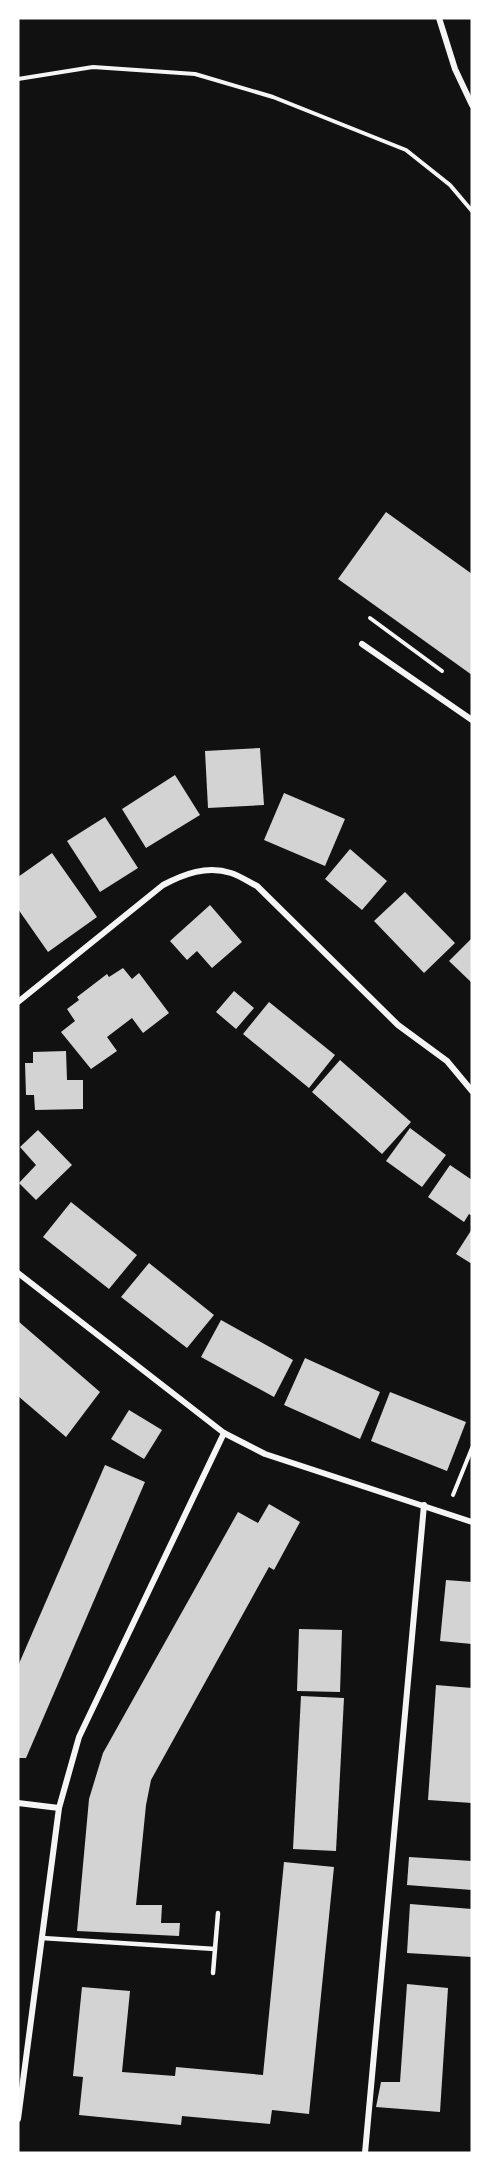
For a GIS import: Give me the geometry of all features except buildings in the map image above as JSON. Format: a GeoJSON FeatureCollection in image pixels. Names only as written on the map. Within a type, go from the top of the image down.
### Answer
{"type":"FeatureCollection","features":[{"type":"Feature","properties":{"kind":"street"},"geometry":{"type":"LineString","coordinates":[[439,18],[455,69],[472,105]]}},
{"type":"Feature","properties":{"kind":"street"},"geometry":{"type":"LineString","coordinates":[[362,645],[472,720]]}},
{"type":"Feature","properties":{"kind":"street"},"geometry":{"type":"LineString","coordinates":[[18,1002],[163,885],[183,874],[203,870],[231,873],[257,886],[398,1025],[447,1061],[472,1091]]}},
{"type":"Feature","properties":{"kind":"street"},"geometry":{"type":"LineString","coordinates":[[18,1273],[224,1432],[265,1454],[472,1522]]}},
{"type":"Feature","properties":{"kind":"street"},"geometry":{"type":"LineString","coordinates":[[18,2119],[59,1808],[79,1737],[224,1432]]}},
{"type":"Feature","properties":{"kind":"street"},"geometry":{"type":"LineString","coordinates":[[365,2153],[424,1505]]}},
{"type":"Feature","properties":{"kind":"street"},"geometry":{"type":"LineString","coordinates":[[18,1803],[59,1808]]}},
{"type":"Feature","properties":{"kind":"lane"},"geometry":{"type":"LineString","coordinates":[[213,1974],[218,1913]]}},
{"type":"Feature","properties":{"kind":"lane"},"geometry":{"type":"LineString","coordinates":[[42,1938],[215,1950]]}},
{"type":"Feature","properties":{"kind":"path"},"geometry":{"type":"LineString","coordinates":[[18,79],[93,68],[195,74],[273,97],[406,150],[450,185],[472,211]]}},
{"type":"Feature","properties":{"kind":"path"},"geometry":{"type":"LineString","coordinates":[[370,618],[444,672]]}},
{"type":"Feature","properties":{"kind":"path"},"geometry":{"type":"LineString","coordinates":[[455,1489],[472,1448]]}}]}
